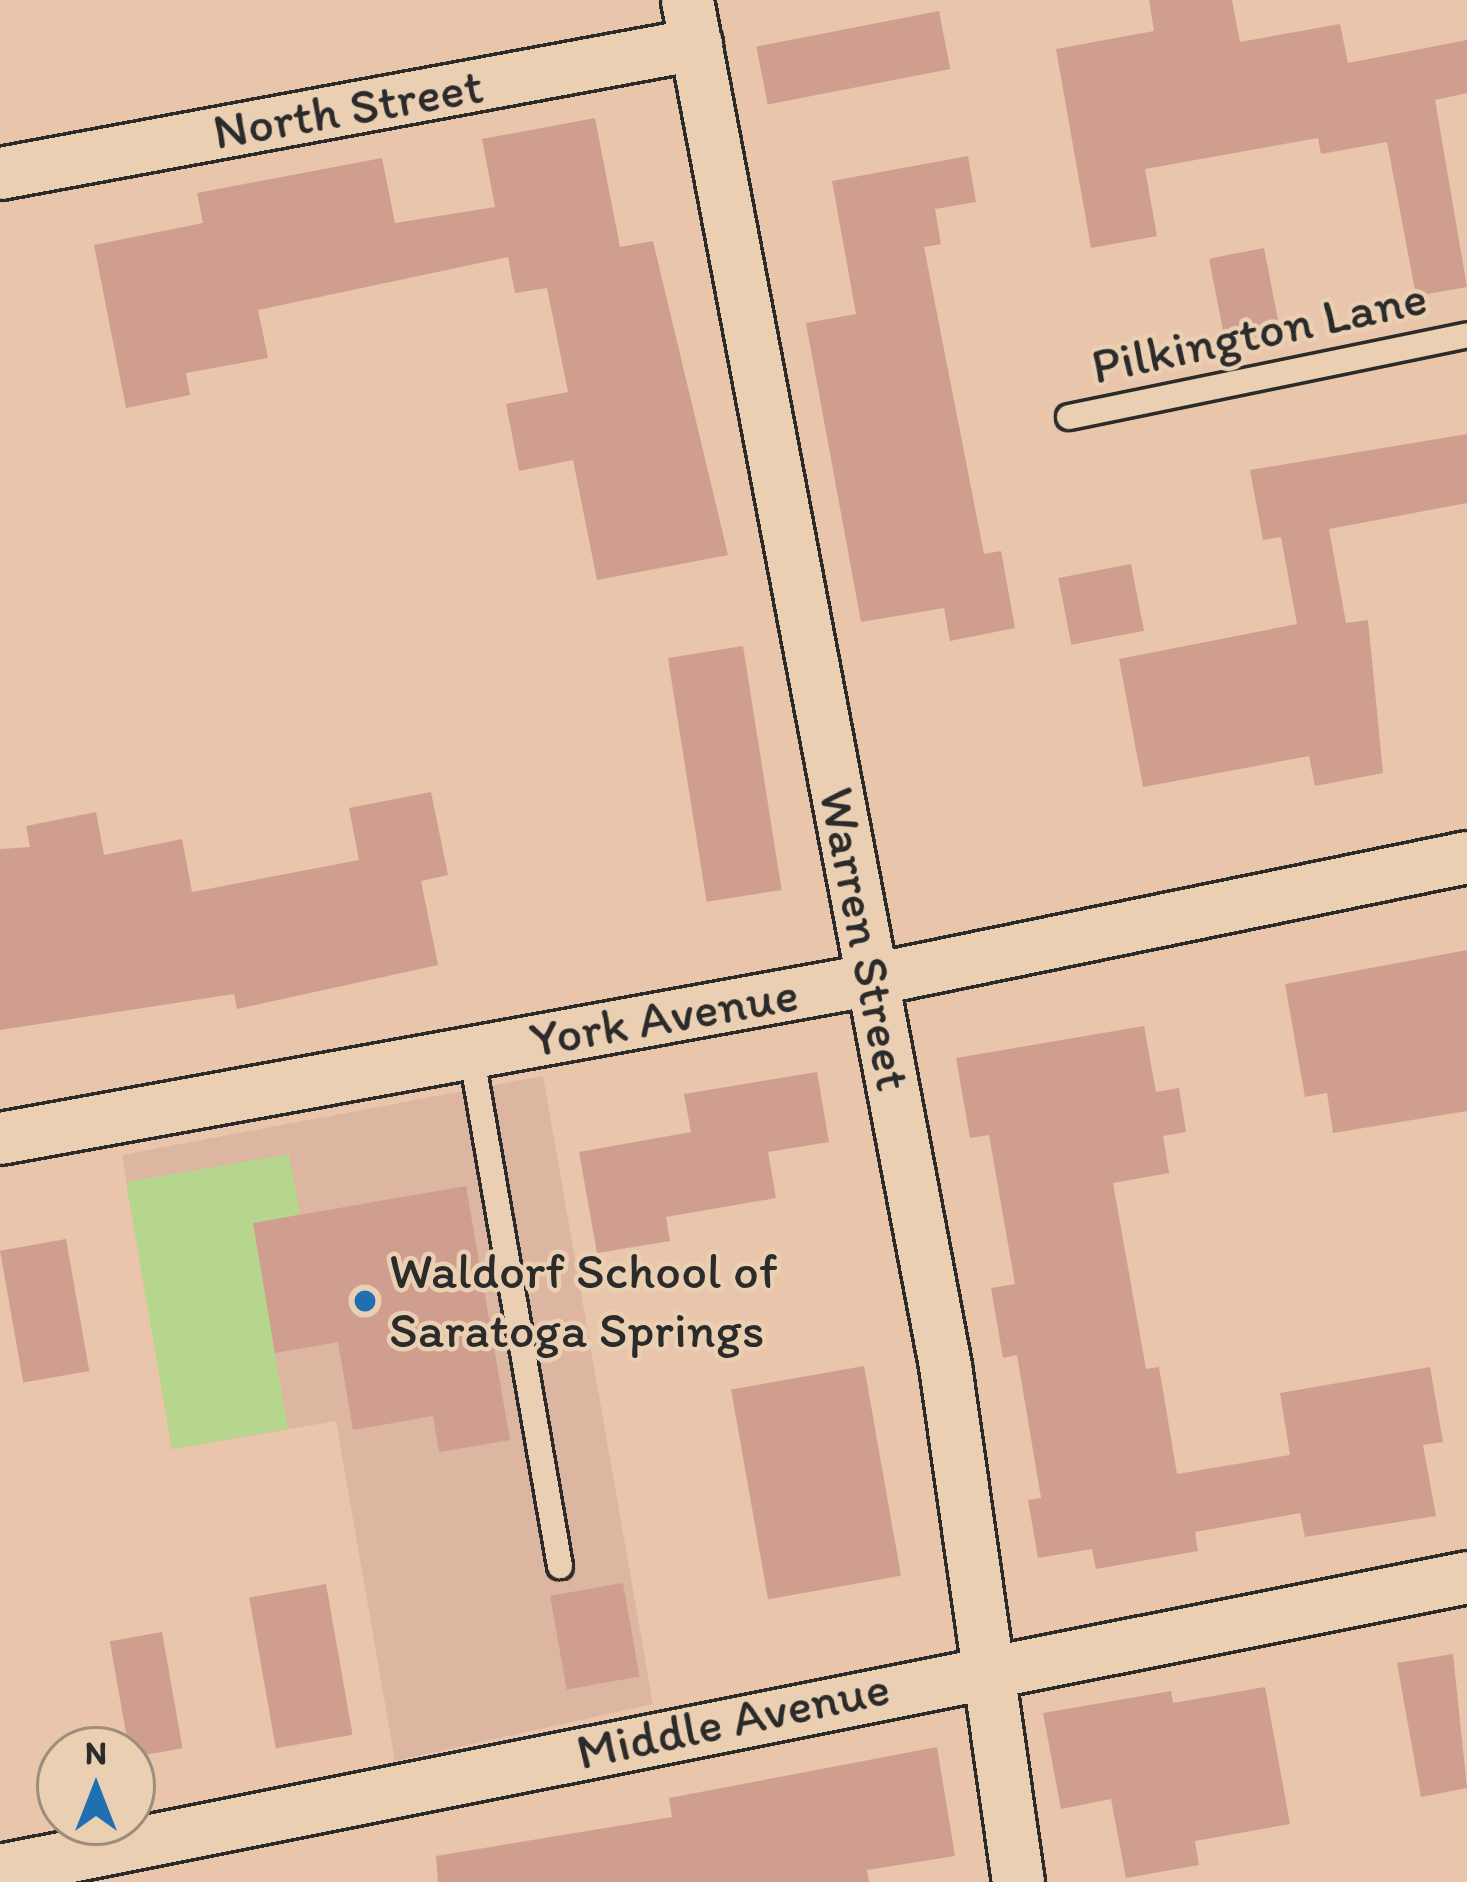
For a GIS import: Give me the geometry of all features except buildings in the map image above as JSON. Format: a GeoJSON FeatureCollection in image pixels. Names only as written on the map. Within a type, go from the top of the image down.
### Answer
{"type":"FeatureCollection","features":[{"type":"Feature","properties":{"kind":"street","name":"North Street"},"geometry":{"type":"LineString","coordinates":[[0,173],[691,22]]}},
{"type":"Feature","properties":{"kind":"street","name":"Warren Street"},"geometry":{"type":"LineString","coordinates":[[691,22],[945,1366],[1018,1882]]}},
{"type":"Feature","properties":{"kind":"street","name":"York Avenue"},"geometry":{"type":"LineString","coordinates":[[0,1138],[873,979],[1467,857]]}},
{"type":"Feature","properties":{"kind":"street","name":"Middle Avenue"},"geometry":{"type":"LineString","coordinates":[[0,1870],[987,1668],[1467,1577]]}},
{"type":"Feature","properties":{"kind":"lane","name":"Pilkington Lane"},"geometry":{"type":"LineString","coordinates":[[1069,417],[1467,335]]}},
{"type":"Feature","properties":{"kind":"lane"},"geometry":{"type":"LineString","coordinates":[[471,1052],[560,1566]]}},
{"type":"Feature","properties":{"kind":"shaded area","name":"Waldorf School of Saratoga Springs"},"geometry":{"type":"Polygon","coordinates":[[[543,1076],[653,1704],[395,1761],[336,1421],[172,1449],[122,1155],[543,1076]]]}},
{"type":"Feature","properties":{"kind":"green space"},"geometry":{"type":"Polygon","coordinates":[[[289,1154],[300,1214],[253,1224],[288,1429],[172,1449],[126,1182],[289,1154]]]}},
{"type":"Feature","properties":{"kind":"place","name":"Waldorf School of Saratoga Springs"},"geometry":{"type":"Point","coordinates":[365,1301]}}]}
